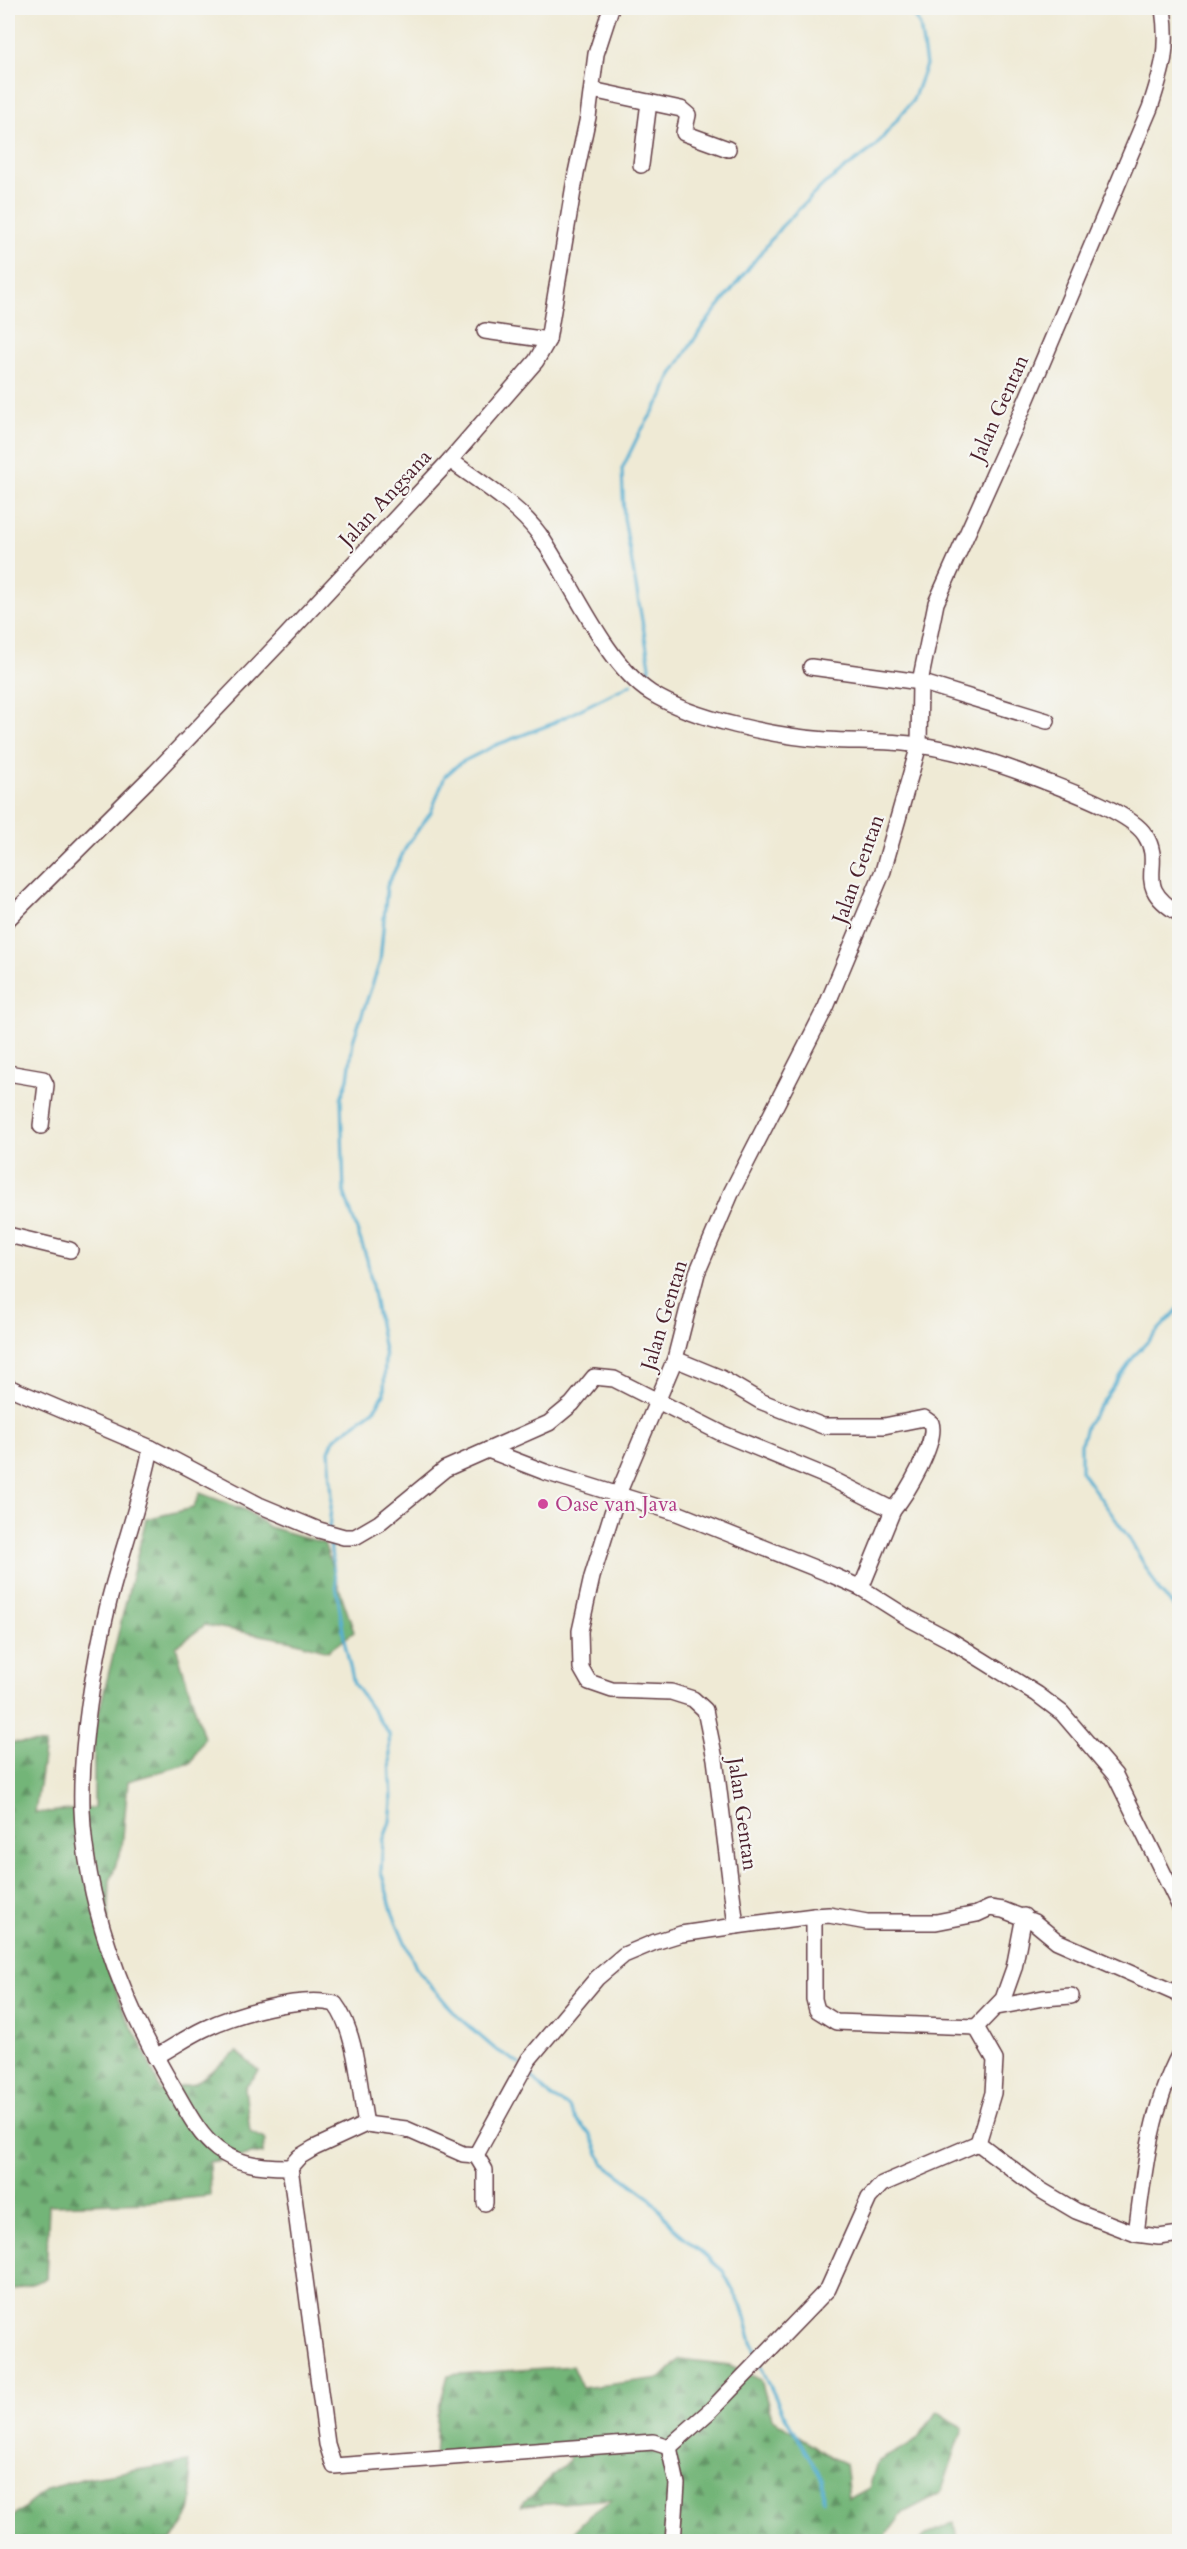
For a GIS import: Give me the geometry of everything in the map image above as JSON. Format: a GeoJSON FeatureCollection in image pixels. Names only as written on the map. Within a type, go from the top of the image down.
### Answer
{"type":"FeatureCollection","features":[{"type":"Feature","properties":{"kind":"street","name":"Jalan Angsana"},"geometry":{"type":"LineString","coordinates":[[8,919],[155,773],[450,460],[536,361],[548,340],[596,54],[610,8]]}},
{"type":"Feature","properties":{"kind":"street","name":"Jalan Gentan"},"geometry":{"type":"LineString","coordinates":[[736,1926],[715,1760],[705,1710],[693,1698],[671,1692],[612,1690],[589,1682],[581,1668],[580,1631],[592,1577],[618,1494],[675,1359],[697,1273],[732,1191],[826,1008],[883,871],[919,745],[920,682],[936,603],[1015,427],[1150,108],[1165,60],[1167,35],[1163,8]]}},
{"type":"Feature","properties":{"kind":"street"},"geometry":{"type":"LineString","coordinates":[[591,90],[681,108],[688,115],[684,133],[728,149]]}},
{"type":"Feature","properties":{"kind":"street"},"geometry":{"type":"LineString","coordinates":[[641,165],[649,102]]}},
{"type":"Feature","properties":{"kind":"street"},"geometry":{"type":"LineString","coordinates":[[485,332],[548,340]]}},
{"type":"Feature","properties":{"kind":"street"},"geometry":{"type":"LineString","coordinates":[[450,460],[514,509],[537,532],[596,628],[638,682],[687,712],[777,733],[826,740],[884,741],[919,745],[978,756],[1112,810],[1144,833],[1150,844],[1151,887],[1157,898],[1179,914]]}},
{"type":"Feature","properties":{"kind":"street"},"geometry":{"type":"LineString","coordinates":[[811,667],[920,682],[1047,721]]}},
{"type":"Feature","properties":{"kind":"street"},"geometry":{"type":"LineString","coordinates":[[8,1073],[43,1079],[46,1085],[41,1126]]}},
{"type":"Feature","properties":{"kind":"street"},"geometry":{"type":"LineString","coordinates":[[8,1235],[70,1250]]}},
{"type":"Feature","properties":{"kind":"street"},"geometry":{"type":"LineString","coordinates":[[675,1359],[721,1378],[760,1401],[823,1426],[884,1426],[924,1418],[931,1423],[933,1436],[905,1495],[893,1509],[861,1588]]}},
{"type":"Feature","properties":{"kind":"street"},"geometry":{"type":"LineString","coordinates":[[8,1387],[151,1448],[259,1505],[326,1533],[355,1537],[379,1523],[445,1469],[549,1423],[572,1404],[594,1377],[614,1379],[721,1433],[828,1477],[893,1509]]}},
{"type":"Feature","properties":{"kind":"street"},"geometry":{"type":"LineString","coordinates":[[151,1448],[108,1603],[83,1751],[82,1809],[87,1862],[113,1959],[155,2057],[195,2128],[226,2157],[248,2164],[290,2168]]}},
{"type":"Feature","properties":{"kind":"street"},"geometry":{"type":"LineString","coordinates":[[488,1450],[545,1472],[618,1494],[757,1543],[861,1588],[1037,1694],[1062,1713],[1115,1775],[1179,1907]]}},
{"type":"Feature","properties":{"kind":"street"},"geometry":{"type":"LineString","coordinates":[[476,2155],[529,2059],[597,1978],[624,1956],[681,1934],[829,1915],[867,1922],[936,1922],[977,1914],[990,1908],[1024,1916],[1057,1941],[1179,1995]]}},
{"type":"Feature","properties":{"kind":"street"},"geometry":{"type":"LineString","coordinates":[[814,1916],[814,1999],[817,2010],[823,2016],[836,2022],[976,2027],[1003,1999],[1014,1968],[1024,1916]]}},
{"type":"Feature","properties":{"kind":"street"},"geometry":{"type":"LineString","coordinates":[[997,2007],[1042,1998],[1071,1996]]}},
{"type":"Feature","properties":{"kind":"street"},"geometry":{"type":"LineString","coordinates":[[155,2057],[202,2030],[240,2015],[313,2001],[335,2004],[342,2013],[352,2045],[366,2124]]}},
{"type":"Feature","properties":{"kind":"street"},"geometry":{"type":"LineString","coordinates":[[976,2027],[995,2060],[993,2093],[978,2143]]}},
{"type":"Feature","properties":{"kind":"street"},"geometry":{"type":"LineString","coordinates":[[1136,2234],[1148,2146],[1167,2077],[1179,2053]]}},
{"type":"Feature","properties":{"kind":"street"},"geometry":{"type":"LineString","coordinates":[[476,2155],[463,2154],[406,2128],[366,2124],[314,2148],[299,2157],[290,2168],[327,2444],[334,2466],[639,2441],[669,2447]]}},
{"type":"Feature","properties":{"kind":"street"},"geometry":{"type":"LineString","coordinates":[[978,2143],[1038,2189],[1076,2211],[1136,2234],[1159,2237],[1179,2234]]}},
{"type":"Feature","properties":{"kind":"street"},"geometry":{"type":"LineString","coordinates":[[669,2447],[711,2410],[828,2289],[869,2198],[882,2184],[978,2143]]}},
{"type":"Feature","properties":{"kind":"street"},"geometry":{"type":"LineString","coordinates":[[476,2155],[485,2170],[485,2203]]}},
{"type":"Feature","properties":{"kind":"street"},"geometry":{"type":"LineString","coordinates":[[669,2447],[677,2484],[673,2541]]}},
{"type":"Feature","properties":{"kind":"green space"},"geometry":{"type":"Polygon","coordinates":[[[200,1493],[245,1510],[269,1527],[324,1543],[354,1632],[328,1651],[293,1641],[205,1625],[176,1647],[204,1738],[191,1763],[128,1781],[122,1847],[110,1881],[106,1962],[123,2010],[142,2046],[161,2091],[194,2084],[237,2052],[259,2071],[245,2088],[250,2132],[265,2139],[263,2153],[209,2162],[210,2196],[150,2202],[49,2205],[46,2279],[8,2292],[8,1742],[45,1744],[35,1813],[94,1808],[94,1733],[146,1519],[193,1508],[200,1493]]]}},
{"type":"Feature","properties":{"kind":"green space"},"geometry":{"type":"Polygon","coordinates":[[[680,2359],[730,2365],[761,2380],[772,2418],[832,2458],[845,2463],[849,2499],[869,2488],[877,2462],[917,2440],[937,2411],[963,2428],[941,2493],[903,2513],[882,2541],[564,2541],[590,2515],[612,2499],[521,2506],[570,2459],[567,2453],[435,2462],[437,2415],[448,2375],[572,2366],[582,2388],[661,2378],[680,2359]]]}},
{"type":"Feature","properties":{"kind":"green space"},"geometry":{"type":"Polygon","coordinates":[[[188,2462],[192,2486],[189,2514],[170,2541],[8,2541],[8,2521],[47,2489],[85,2478],[188,2462]]]}},
{"type":"Feature","properties":{"kind":"green space"},"geometry":{"type":"Polygon","coordinates":[[[954,2522],[957,2541],[920,2541],[923,2537],[954,2522]]]}},
{"type":"Feature","properties":{"kind":"waterway"},"geometry":{"type":"LineString","coordinates":[[642,679],[648,676],[650,666],[624,518],[622,469],[639,434],[663,396],[669,379],[701,329],[781,227],[824,184],[875,147],[913,100],[926,65],[920,26],[911,8]]}},
{"type":"Feature","properties":{"kind":"waterway"},"geometry":{"type":"LineString","coordinates":[[329,1529],[332,1497],[329,1451],[334,1439],[374,1410],[384,1394],[385,1356],[367,1259],[344,1192],[341,1098],[348,1079],[353,1041],[380,962],[387,886],[407,845],[431,812],[445,776],[460,763],[496,745],[549,725],[631,684]]}},
{"type":"Feature","properties":{"kind":"waterway"},"geometry":{"type":"LineString","coordinates":[[1180,1307],[1135,1355],[1087,1424],[1081,1443],[1081,1471],[1129,1538],[1160,1592],[1180,1613]]}},
{"type":"Feature","properties":{"kind":"waterway"},"geometry":{"type":"LineString","coordinates":[[329,1538],[345,1644],[354,1684],[389,1734],[392,1802],[390,1822],[383,1841],[381,1871],[393,1914],[416,1968],[457,2016],[495,2049],[520,2064]]}},
{"type":"Feature","properties":{"kind":"waterway"},"geometry":{"type":"LineString","coordinates":[[528,2073],[552,2098],[569,2107],[576,2120],[591,2135],[603,2163],[649,2197],[675,2229],[723,2271],[742,2307],[756,2356]]}},
{"type":"Feature","properties":{"kind":"waterway"},"geometry":{"type":"LineString","coordinates":[[760,2365],[781,2409],[822,2479],[823,2500]]}},
{"type":"Feature","properties":{"kind":"place","name":"Oase van Java"},"geometry":{"type":"Point","coordinates":[543,1504]}}]}
